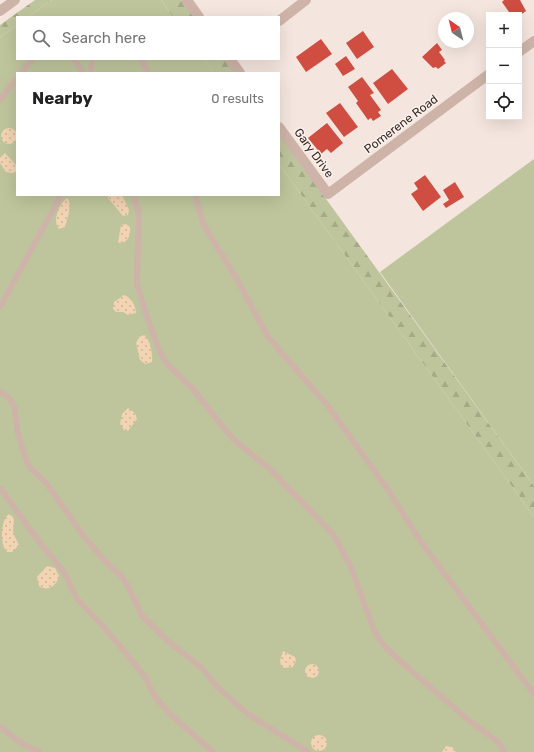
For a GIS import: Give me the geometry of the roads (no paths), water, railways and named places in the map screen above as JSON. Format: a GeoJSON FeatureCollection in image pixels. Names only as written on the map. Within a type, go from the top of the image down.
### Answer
{"type":"FeatureCollection","features":[{"type":"Feature","properties":{"kind":"street"},"geometry":{"type":"LineString","coordinates":[[0,11],[15,0]]}},
{"type":"Feature","properties":{"kind":"street"},"geometry":{"type":"LineString","coordinates":[[187,0],[198,16]]}},
{"type":"Feature","properties":{"kind":"street"},"geometry":{"type":"LineString","coordinates":[[280,20],[306,0]]}},
{"type":"Feature","properties":{"kind":"street"},"geometry":{"type":"LineString","coordinates":[[522,50],[534,41]]}},
{"type":"Feature","properties":{"kind":"street"},"geometry":{"type":"LineString","coordinates":[[231,60],[239,72]]}},
{"type":"Feature","properties":{"kind":"street","name":"Pomerene Road"},"geometry":{"type":"LineString","coordinates":[[328,194],[486,76]]}},
{"type":"Feature","properties":{"kind":"street","name":"Gary Drive"},"geometry":{"type":"LineString","coordinates":[[280,128],[328,194]]}},
{"type":"Feature","properties":{"kind":"lane"},"geometry":{"type":"LineString","coordinates":[[22,72],[31,60]]}},
{"type":"Feature","properties":{"kind":"lane"},"geometry":{"type":"LineString","coordinates":[[75,60],[82,72]]}},
{"type":"Feature","properties":{"kind":"lane"},"geometry":{"type":"LineString","coordinates":[[91,72],[92,60]]}},
{"type":"Feature","properties":{"kind":"lane"},"geometry":{"type":"LineString","coordinates":[[141,60],[148,72]]}},
{"type":"Feature","properties":{"kind":"lane"},"geometry":{"type":"LineString","coordinates":[[0,100],[16,79]]}},
{"type":"Feature","properties":{"kind":"lane"},"geometry":{"type":"LineString","coordinates":[[0,307],[60,196]]}},
{"type":"Feature","properties":{"kind":"lane"},"geometry":{"type":"LineString","coordinates":[[133,196],[139,214],[137,283],[146,314],[160,352],[166,363],[191,387],[233,439],[270,469],[333,534],[351,567],[374,630],[382,643],[392,654],[466,718],[498,742],[504,752]]}},
{"type":"Feature","properties":{"kind":"lane"},"geometry":{"type":"LineString","coordinates":[[194,196],[203,223],[234,274],[268,337],[328,406],[388,490],[420,542],[534,694]]}},
{"type":"Feature","properties":{"kind":"lane"},"geometry":{"type":"LineString","coordinates":[[0,392],[9,398],[14,406],[18,433],[30,468],[46,483],[85,538],[106,562],[121,576],[128,586],[142,616],[168,641],[203,669],[217,687],[248,714],[308,752]]}},
{"type":"Feature","properties":{"kind":"lane"},"geometry":{"type":"LineString","coordinates":[[0,488],[64,572],[77,599],[103,626],[144,675],[155,697],[169,713],[213,752]]}},
{"type":"Feature","properties":{"kind":"lane"},"geometry":{"type":"LineString","coordinates":[[0,727],[24,745],[40,752]]}}]}
